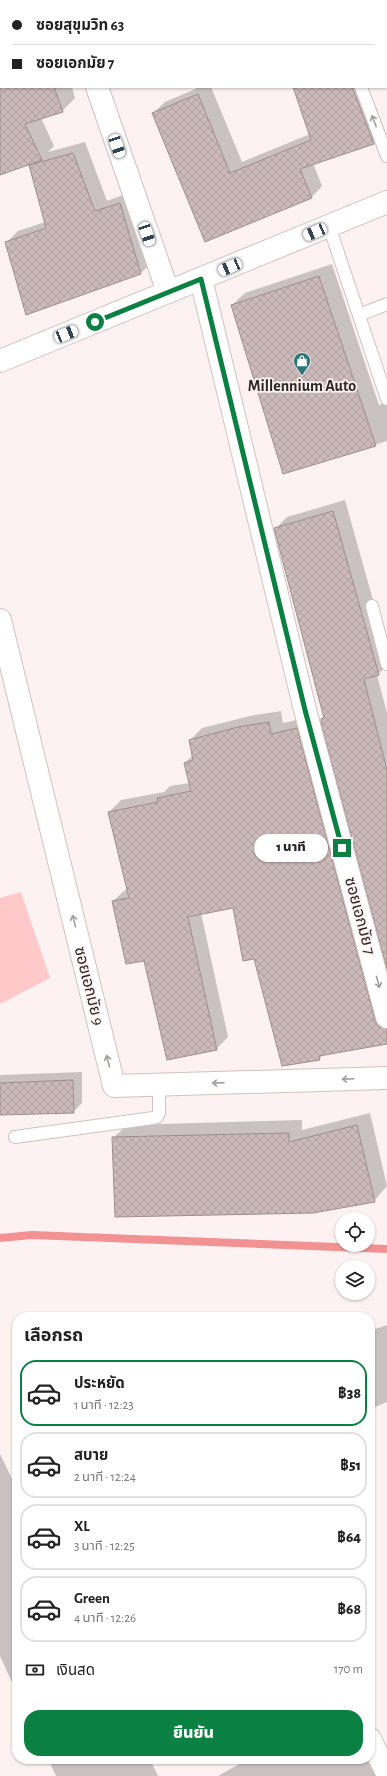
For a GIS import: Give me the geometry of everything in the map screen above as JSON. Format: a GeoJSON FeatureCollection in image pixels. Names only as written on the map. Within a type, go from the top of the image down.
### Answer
{"type":"FeatureCollection","features":[{"type":"Feature","properties":{"kind":"street"},"geometry":{"type":"LineString","coordinates":[[97,88],[168,292]]}},
{"type":"Feature","properties":{"kind":"street"},"geometry":{"type":"LineString","coordinates":[[0,361],[387,202]]}},
{"type":"Feature","properties":{"kind":"street","name":"ซอยเอกมัย 7"},"geometry":{"type":"LineString","coordinates":[[201,279],[305,710],[387,1017]]}},
{"type":"Feature","properties":{"kind":"street","name":"ซอยเอกมัย 9"},"geometry":{"type":"LineString","coordinates":[[0,620],[114,1086],[387,1078]]}},
{"type":"Feature","properties":{"kind":"street"},"geometry":{"type":"LineString","coordinates":[[375,1749],[387,1774]]}},
{"type":"Feature","properties":{"kind":"lane"},"geometry":{"type":"LineString","coordinates":[[361,88],[387,156]]}},
{"type":"Feature","properties":{"kind":"lane"},"geometry":{"type":"LineString","coordinates":[[329,226],[387,399]]}},
{"type":"Feature","properties":{"kind":"lane"},"geometry":{"type":"LineString","coordinates":[[359,315],[387,304]]}},
{"type":"Feature","properties":{"kind":"lane"},"geometry":{"type":"LineString","coordinates":[[372,606],[387,664]]}},
{"type":"Feature","properties":{"kind":"lane"},"geometry":{"type":"LineString","coordinates":[[15,1137],[157,1117],[159,1113],[159,1085]]}},
{"type":"Feature","properties":{"kind":"shaded area"},"geometry":{"type":"Polygon","coordinates":[[[21,892],[50,978],[0,1004],[0,898],[21,892]]]}},
{"type":"Feature","properties":{"kind":"building"},"geometry":{"type":"Polygon","coordinates":[[[0,88],[54,88],[63,112],[25,124],[42,160],[0,175],[0,88]]]}},
{"type":"Feature","properties":{"kind":"building"},"geometry":{"type":"Polygon","coordinates":[[[293,88],[352,88],[374,144],[300,169],[312,198],[205,242],[152,113],[198,94],[230,173],[311,140],[293,88]]]}},
{"type":"Feature","properties":{"kind":"building"},"geometry":{"type":"Polygon","coordinates":[[[73,153],[95,211],[120,203],[141,274],[26,315],[5,242],[46,228],[29,165],[73,153]]]}},
{"type":"Feature","properties":{"kind":"building","name":"Millennium Auto"},"geometry":{"type":"Polygon","coordinates":[[[319,276],[376,446],[283,474],[231,305],[319,276]]]}},
{"type":"Feature","properties":{"kind":"building"},"geometry":{"type":"Polygon","coordinates":[[[333,511],[379,675],[364,679],[387,770],[387,969],[321,723],[321,719],[324,718],[274,528],[333,511]]]}},
{"type":"Feature","properties":{"kind":"building"},"geometry":{"type":"Polygon","coordinates":[[[269,722],[271,734],[297,728],[375,1020],[378,1026],[387,1029],[387,1044],[319,1056],[320,1060],[282,1066],[254,959],[243,961],[233,908],[188,917],[217,1050],[167,1060],[144,961],[126,964],[112,901],[129,898],[108,812],[158,802],[157,798],[191,791],[184,763],[193,760],[189,740],[238,727],[269,722]]]}},
{"type":"Feature","properties":{"kind":"building"},"geometry":{"type":"Polygon","coordinates":[[[73,1080],[74,1113],[0,1115],[0,1083],[73,1080]]]}},
{"type":"Feature","properties":{"kind":"building"},"geometry":{"type":"Polygon","coordinates":[[[357,1125],[375,1202],[313,1213],[115,1217],[112,1137],[289,1133],[289,1142],[357,1125]]]}},
{"type":"Feature","properties":{"kind":"waterway"},"geometry":{"type":"LineString","coordinates":[[0,1238],[32,1235],[387,1249]]}},
{"type":"Feature","properties":{"kind":"place","name":"Millennium Auto"},"geometry":{"type":"Point","coordinates":[302,376]}},
{"type":"Feature","properties":{"kind":"route"},"geometry":{"type":"LineString","coordinates":[[95,322],[201,279],[305,710],[342,848]]}}]}
